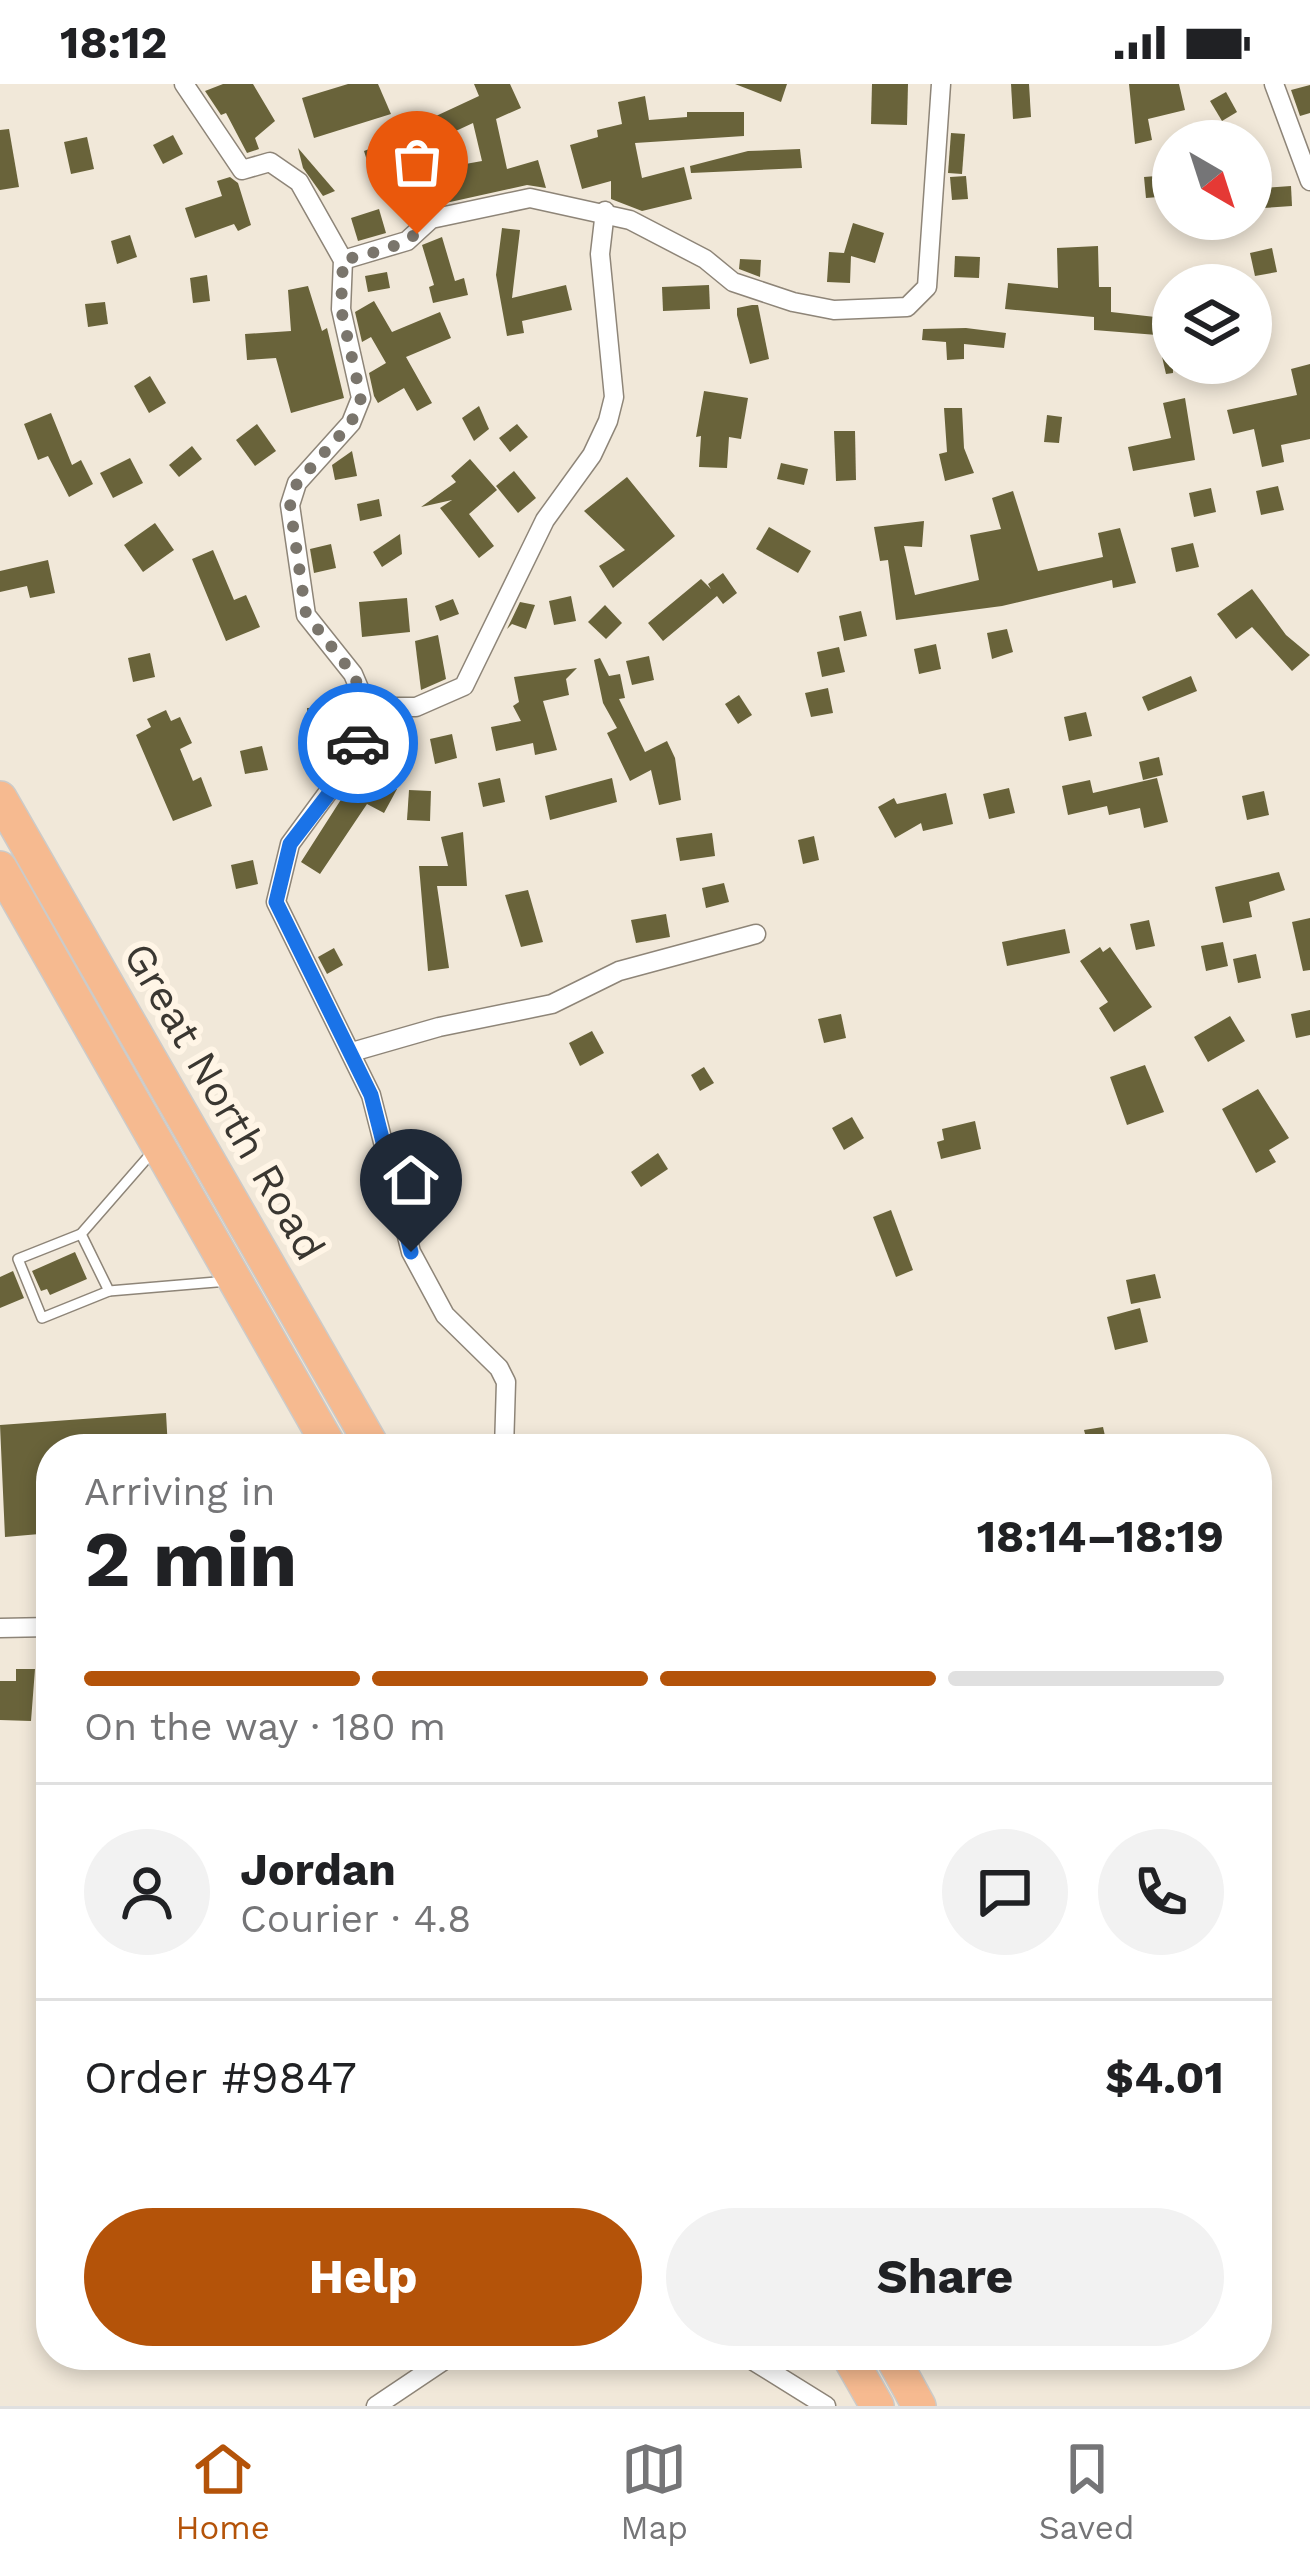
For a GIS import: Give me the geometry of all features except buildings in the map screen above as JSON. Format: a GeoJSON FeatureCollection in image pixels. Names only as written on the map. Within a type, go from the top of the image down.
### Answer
{"type":"FeatureCollection","features":[{"type":"Feature","properties":{"kind":"highway","name":"Great North Road"},"geometry":{"type":"LineString","coordinates":[[0,798],[365,1434]]}},
{"type":"Feature","properties":{"kind":"highway","name":"Great North Road"},"geometry":{"type":"LineString","coordinates":[[0,868],[155,1148],[322,1434]]}},
{"type":"Feature","properties":{"kind":"highway"},"geometry":{"type":"LineString","coordinates":[[857,2370],[877,2406]]}},
{"type":"Feature","properties":{"kind":"highway"},"geometry":{"type":"LineString","coordinates":[[899,2370],[919,2406]]}},
{"type":"Feature","properties":{"kind":"street"},"geometry":{"type":"LineString","coordinates":[[184,84],[242,170],[270,162],[299,182],[343,260],[341,309],[361,398],[351,423],[297,483],[290,506],[306,614],[353,674],[367,706],[354,757],[290,844],[276,902],[280,919],[312,965],[352,1052],[384,1137],[411,1252],[445,1315],[500,1368],[506,1382],[504,1434]]}},
{"type":"Feature","properties":{"kind":"street"},"geometry":{"type":"LineString","coordinates":[[343,260],[407,242],[431,219],[530,198],[605,211],[705,259],[733,282],[757,291],[834,310],[907,308],[927,287],[941,84]]}},
{"type":"Feature","properties":{"kind":"street"},"geometry":{"type":"LineString","coordinates":[[1274,84],[1310,181]]}},
{"type":"Feature","properties":{"kind":"street"},"geometry":{"type":"LineString","coordinates":[[367,706],[416,707],[455,693],[471,679],[544,520],[592,455],[614,397],[600,254],[605,211]]}},
{"type":"Feature","properties":{"kind":"street"},"geometry":{"type":"LineString","coordinates":[[352,1052],[439,1027],[552,1004],[619,971],[756,934]]}},
{"type":"Feature","properties":{"kind":"street"},"geometry":{"type":"LineString","coordinates":[[0,1628],[36,1627]]}},
{"type":"Feature","properties":{"kind":"street"},"geometry":{"type":"LineString","coordinates":[[376,2406],[430,2370]]}},
{"type":"Feature","properties":{"kind":"street"},"geometry":{"type":"LineString","coordinates":[[769,2370],[826,2406]]}},
{"type":"Feature","properties":{"kind":"lane"},"geometry":{"type":"LineString","coordinates":[[155,1148],[81,1234],[18,1259],[42,1318],[109,1291],[233,1280]]}},
{"type":"Feature","properties":{"kind":"lane"},"geometry":{"type":"LineString","coordinates":[[81,1234],[109,1291]]}},
{"type":"Feature","properties":{"kind":"way so far"},"geometry":{"type":"LineString","coordinates":[[358,743],[367,706],[353,674],[306,614],[291,493],[351,423],[361,398],[341,309],[343,260],[388,249],[417,234]]}},
{"type":"Feature","properties":{"kind":"route"},"geometry":{"type":"LineString","coordinates":[[358,743],[336,786],[290,844],[276,902],[280,919],[312,965],[371,1095],[411,1252]]}}]}
